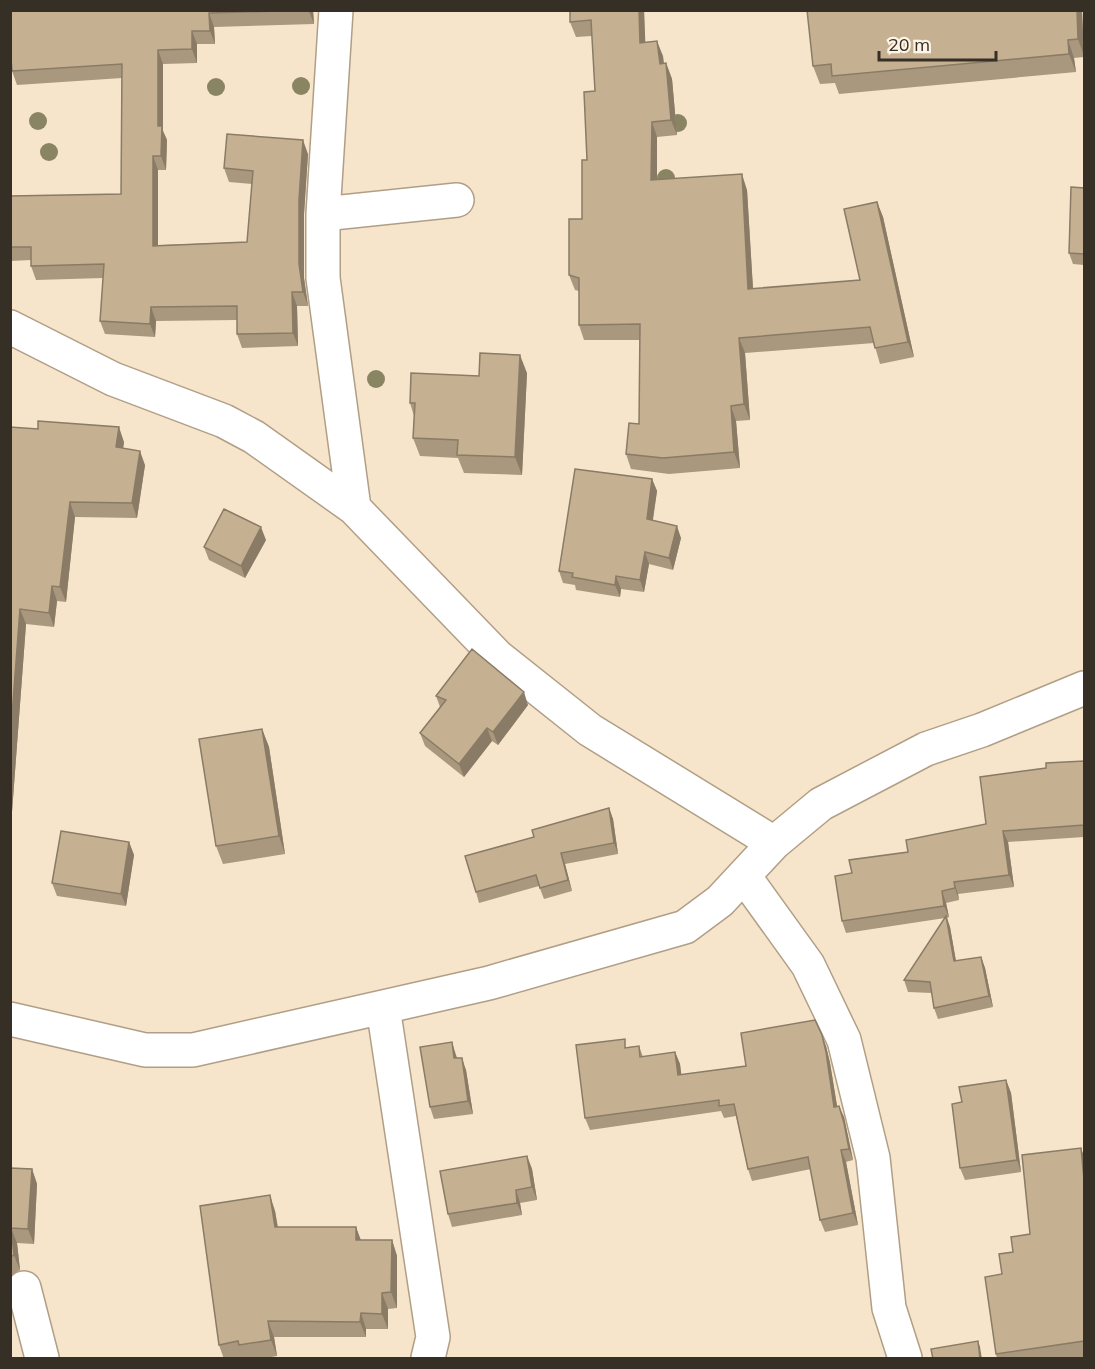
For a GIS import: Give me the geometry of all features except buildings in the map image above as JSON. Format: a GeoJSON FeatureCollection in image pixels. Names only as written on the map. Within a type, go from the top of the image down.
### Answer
{"type":"FeatureCollection","features":[{"type":"Feature","properties":{"kind":"street"},"geometry":{"type":"LineString","coordinates":[[336,10],[323,214],[323,278],[354,508]]}},
{"type":"Feature","properties":{"kind":"street"},"geometry":{"type":"LineString","coordinates":[[323,214],[457,200]]}},
{"type":"Feature","properties":{"kind":"street"},"geometry":{"type":"LineString","coordinates":[[10,327],[113,379],[224,421],[254,437],[354,508],[497,656],[590,730],[774,843]]}},
{"type":"Feature","properties":{"kind":"street"},"geometry":{"type":"LineString","coordinates":[[10,1019],[145,1050],[193,1050],[489,983],[685,927],[720,901],[774,843],[820,804],[927,749],[982,730],[1084,687]]}},
{"type":"Feature","properties":{"kind":"street"},"geometry":{"type":"LineString","coordinates":[[744,876],[808,965],[844,1040],[873,1158],[889,1308],[905,1359]]}},
{"type":"Feature","properties":{"kind":"street"},"geometry":{"type":"LineString","coordinates":[[383,1007],[433,1337],[428,1359]]}},
{"type":"Feature","properties":{"kind":"street"},"geometry":{"type":"LineString","coordinates":[[24,1288],[42,1359]]}}]}
